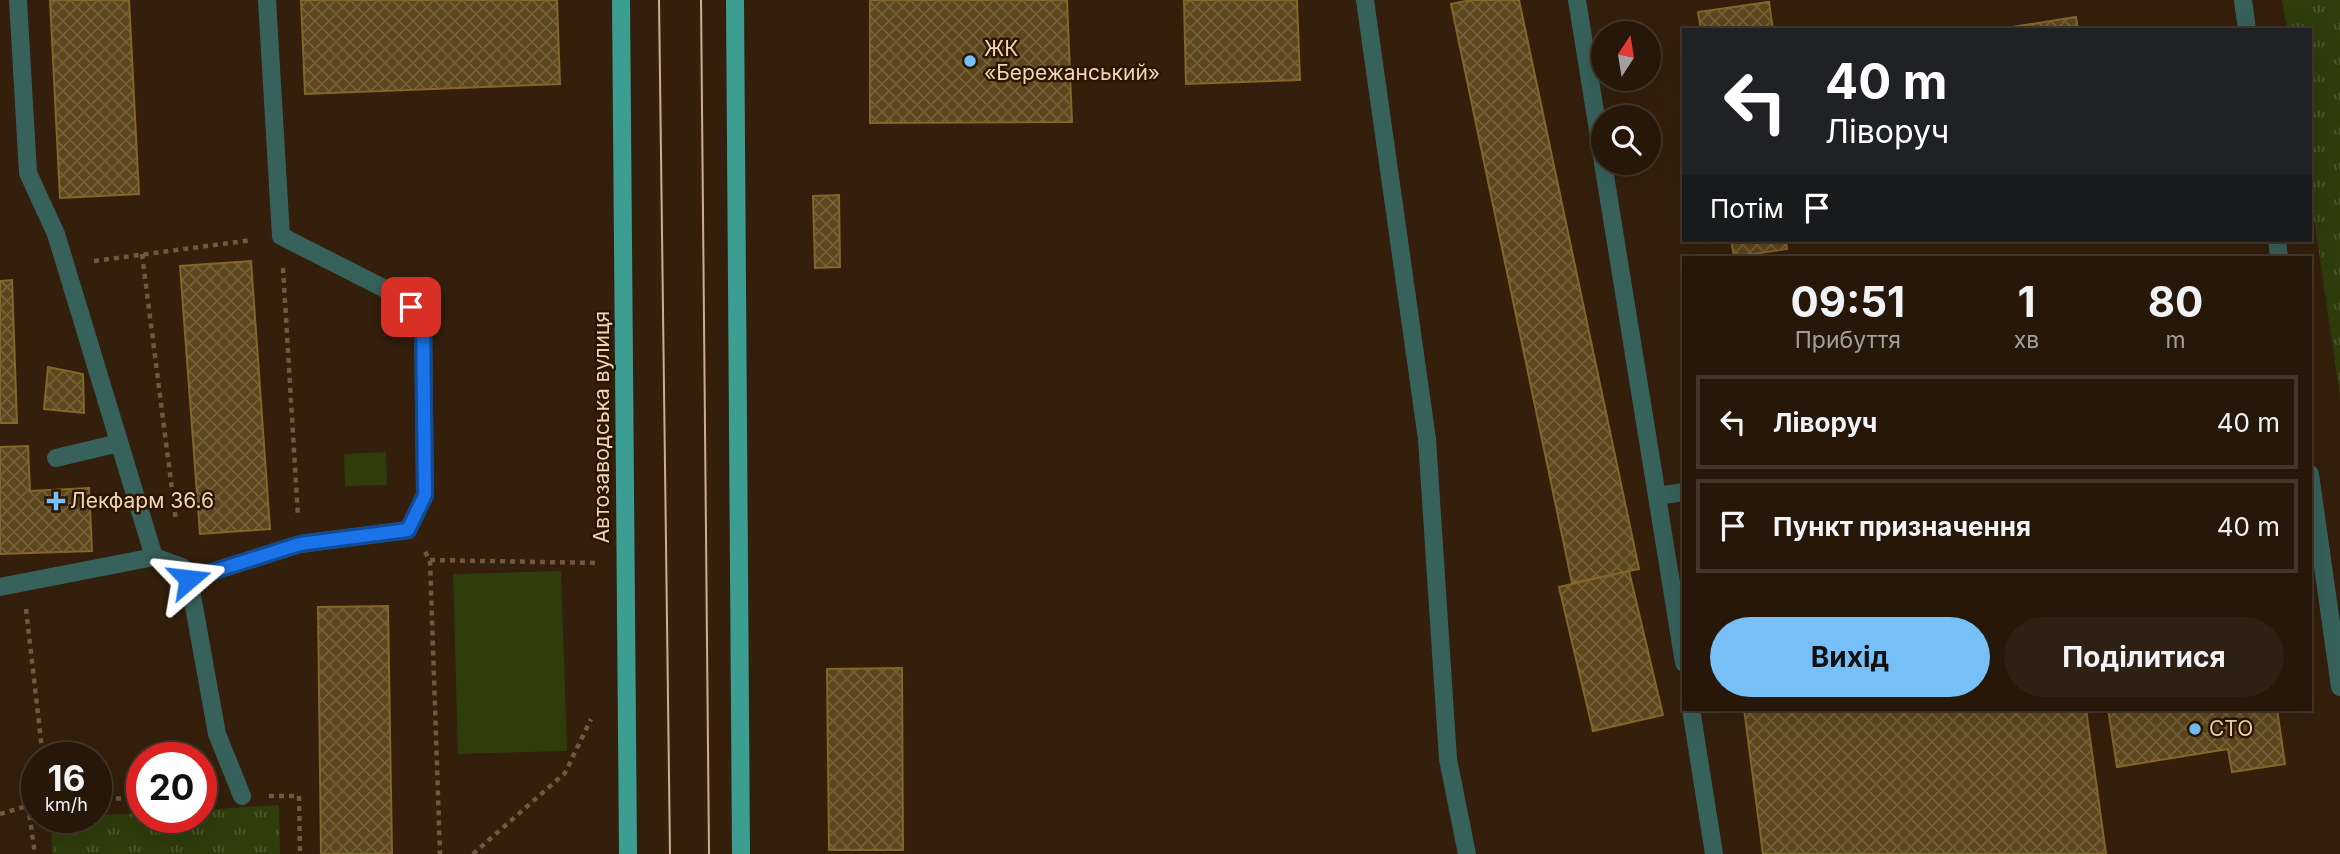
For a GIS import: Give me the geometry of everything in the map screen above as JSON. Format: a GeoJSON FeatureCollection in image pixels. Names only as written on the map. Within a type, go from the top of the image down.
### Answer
{"type":"FeatureCollection","features":[{"type":"Feature","properties":{"kind":"main road","name":"Автозаводська вулиця"},"geometry":{"type":"LineString","coordinates":[[621,0],[628,854]]}},
{"type":"Feature","properties":{"kind":"main road"},"geometry":{"type":"LineString","coordinates":[[735,0],[741,854]]}},
{"type":"Feature","properties":{"kind":"street"},"geometry":{"type":"LineString","coordinates":[[18,0],[28,173],[56,234],[154,557]]}},
{"type":"Feature","properties":{"kind":"street"},"geometry":{"type":"LineString","coordinates":[[0,587],[154,557],[185,573],[300,544],[408,530],[425,495],[423,317],[399,296],[281,236],[267,0]]}},
{"type":"Feature","properties":{"kind":"street"},"geometry":{"type":"LineString","coordinates":[[1365,0],[1427,439],[1448,759],[1467,854]]}},
{"type":"Feature","properties":{"kind":"street"},"geometry":{"type":"LineString","coordinates":[[1577,0],[1594,105]]}},
{"type":"Feature","properties":{"kind":"street"},"geometry":{"type":"LineString","coordinates":[[2243,0],[2247,28]]}},
{"type":"Feature","properties":{"kind":"street"},"geometry":{"type":"LineString","coordinates":[[1605,175],[1682,651]]}},
{"type":"Feature","properties":{"kind":"street"},"geometry":{"type":"LineString","coordinates":[[56,458],[119,443]]}},
{"type":"Feature","properties":{"kind":"street"},"geometry":{"type":"LineString","coordinates":[[2312,485],[2334,604],[2340,687]]}},
{"type":"Feature","properties":{"kind":"street"},"geometry":{"type":"LineString","coordinates":[[1657,496],[1682,492]]}},
{"type":"Feature","properties":{"kind":"street"},"geometry":{"type":"LineString","coordinates":[[185,573],[217,734],[242,796]]}},
{"type":"Feature","properties":{"kind":"street"},"geometry":{"type":"LineString","coordinates":[[1691,711],[1714,854]]}},
{"type":"Feature","properties":{"kind":"path"},"geometry":{"type":"LineString","coordinates":[[66,265],[281,236],[300,544]]}},
{"type":"Feature","properties":{"kind":"path"},"geometry":{"type":"LineString","coordinates":[[142,254],[185,573]]}},
{"type":"Feature","properties":{"kind":"path"},"geometry":{"type":"LineString","coordinates":[[408,530],[430,560],[440,854]]}},
{"type":"Feature","properties":{"kind":"path"},"geometry":{"type":"LineString","coordinates":[[430,560],[608,564]]}},
{"type":"Feature","properties":{"kind":"path"},"geometry":{"type":"LineString","coordinates":[[23,582],[41,742]]}},
{"type":"Feature","properties":{"kind":"path"},"geometry":{"type":"LineString","coordinates":[[473,854],[565,773],[591,719]]}},
{"type":"Feature","properties":{"kind":"path"},"geometry":{"type":"LineString","coordinates":[[0,814],[21,808]]}},
{"type":"Feature","properties":{"kind":"path"},"geometry":{"type":"LineString","coordinates":[[32,833],[35,854]]}},
{"type":"Feature","properties":{"kind":"green space"},"geometry":{"type":"Polygon","coordinates":[[[2282,0],[2340,0],[2340,397],[2312,205],[2312,28],[2287,28],[2282,0]]]}},
{"type":"Feature","properties":{"kind":"green space"},"geometry":{"type":"Polygon","coordinates":[[[386,452],[387,485],[345,486],[344,454],[386,452]]]}},
{"type":"Feature","properties":{"kind":"green space"},"geometry":{"type":"Polygon","coordinates":[[[561,571],[567,751],[458,754],[453,574],[561,571]]]}},
{"type":"Feature","properties":{"kind":"green space"},"geometry":{"type":"Polygon","coordinates":[[[279,805],[280,854],[52,854],[51,833],[112,833],[112,815],[126,814],[126,833],[217,833],[217,809],[279,805]]]}},
{"type":"Feature","properties":{"kind":"building"},"geometry":{"type":"Polygon","coordinates":[[[50,0],[129,0],[139,194],[60,198],[50,0]]]}},
{"type":"Feature","properties":{"kind":"building"},"geometry":{"type":"Polygon","coordinates":[[[301,0],[557,0],[560,84],[305,94],[301,0]]]}},
{"type":"Feature","properties":{"kind":"building","name":"ЖК «Бережанський»"},"geometry":{"type":"Polygon","coordinates":[[[870,0],[1067,0],[1072,122],[870,123],[870,0]]]}},
{"type":"Feature","properties":{"kind":"building","name":"ЖК «Бережанський»"},"geometry":{"type":"Polygon","coordinates":[[[870,0],[1067,0],[1072,122],[870,123],[870,0]]]}},
{"type":"Feature","properties":{"kind":"building"},"geometry":{"type":"Polygon","coordinates":[[[1184,0],[1297,0],[1300,80],[1186,84],[1184,0]]]}},
{"type":"Feature","properties":{"kind":"building"},"geometry":{"type":"Polygon","coordinates":[[[1471,0],[1519,0],[1639,569],[1572,583],[1451,4],[1471,0]]]}},
{"type":"Feature","properties":{"kind":"building"},"geometry":{"type":"Polygon","coordinates":[[[1769,2],[1773,28],[1701,28],[1698,12],[1769,2]]]}},
{"type":"Feature","properties":{"kind":"building"},"geometry":{"type":"Polygon","coordinates":[[[2076,17],[2078,28],[2006,28],[2076,17]]]}},
{"type":"Feature","properties":{"kind":"building"},"geometry":{"type":"Polygon","coordinates":[[[839,195],[840,267],[815,268],[813,196],[839,195]]]}},
{"type":"Feature","properties":{"kind":"building"},"geometry":{"type":"Polygon","coordinates":[[[1731,242],[1786,242],[1787,249],[1734,256],[1731,242]]]}},
{"type":"Feature","properties":{"kind":"building"},"geometry":{"type":"Polygon","coordinates":[[[251,261],[270,529],[200,534],[180,266],[251,261]]]}},
{"type":"Feature","properties":{"kind":"building"},"geometry":{"type":"Polygon","coordinates":[[[12,280],[17,423],[0,423],[0,281],[12,280]]]}},
{"type":"Feature","properties":{"kind":"building"},"geometry":{"type":"Polygon","coordinates":[[[48,367],[83,374],[84,413],[44,409],[48,367]]]}},
{"type":"Feature","properties":{"kind":"building"},"geometry":{"type":"Polygon","coordinates":[[[28,446],[30,491],[89,488],[92,551],[0,554],[0,447],[28,446]]]}},
{"type":"Feature","properties":{"kind":"building"},"geometry":{"type":"Polygon","coordinates":[[[1629,571],[1663,715],[1593,731],[1559,587],[1629,571]]]}},
{"type":"Feature","properties":{"kind":"building"},"geometry":{"type":"Polygon","coordinates":[[[388,606],[392,854],[321,854],[318,607],[388,606]]]}},
{"type":"Feature","properties":{"kind":"building"},"geometry":{"type":"Polygon","coordinates":[[[902,668],[903,850],[829,850],[827,669],[902,668]]]}},
{"type":"Feature","properties":{"kind":"building"},"geometry":{"type":"Polygon","coordinates":[[[1744,711],[2086,711],[2106,854],[1763,854],[1744,711]]]}},
{"type":"Feature","properties":{"kind":"building","name":"СТО"},"geometry":{"type":"Polygon","coordinates":[[[2108,711],[2277,711],[2285,764],[2232,772],[2228,749],[2117,767],[2108,711]]]}},
{"type":"Feature","properties":{"kind":"tram line"},"geometry":{"type":"LineString","coordinates":[[659,0],[670,854]]}},
{"type":"Feature","properties":{"kind":"tram line"},"geometry":{"type":"LineString","coordinates":[[701,0],[709,854]]}},
{"type":"Feature","properties":{"kind":"place","name":"ЖК «Бережанський»"},"geometry":{"type":"Point","coordinates":[970,61]}},
{"type":"Feature","properties":{"kind":"place","name":"Лекфарм 36.6"},"geometry":{"type":"Point","coordinates":[56,501]}},
{"type":"Feature","properties":{"kind":"place","name":"СТО"},"geometry":{"type":"Point","coordinates":[2195,729]}},
{"type":"Feature","properties":{"kind":"route"},"geometry":{"type":"LineString","coordinates":[[189,579],[300,544],[408,530],[425,495],[423,317],[411,307]]}}]}
